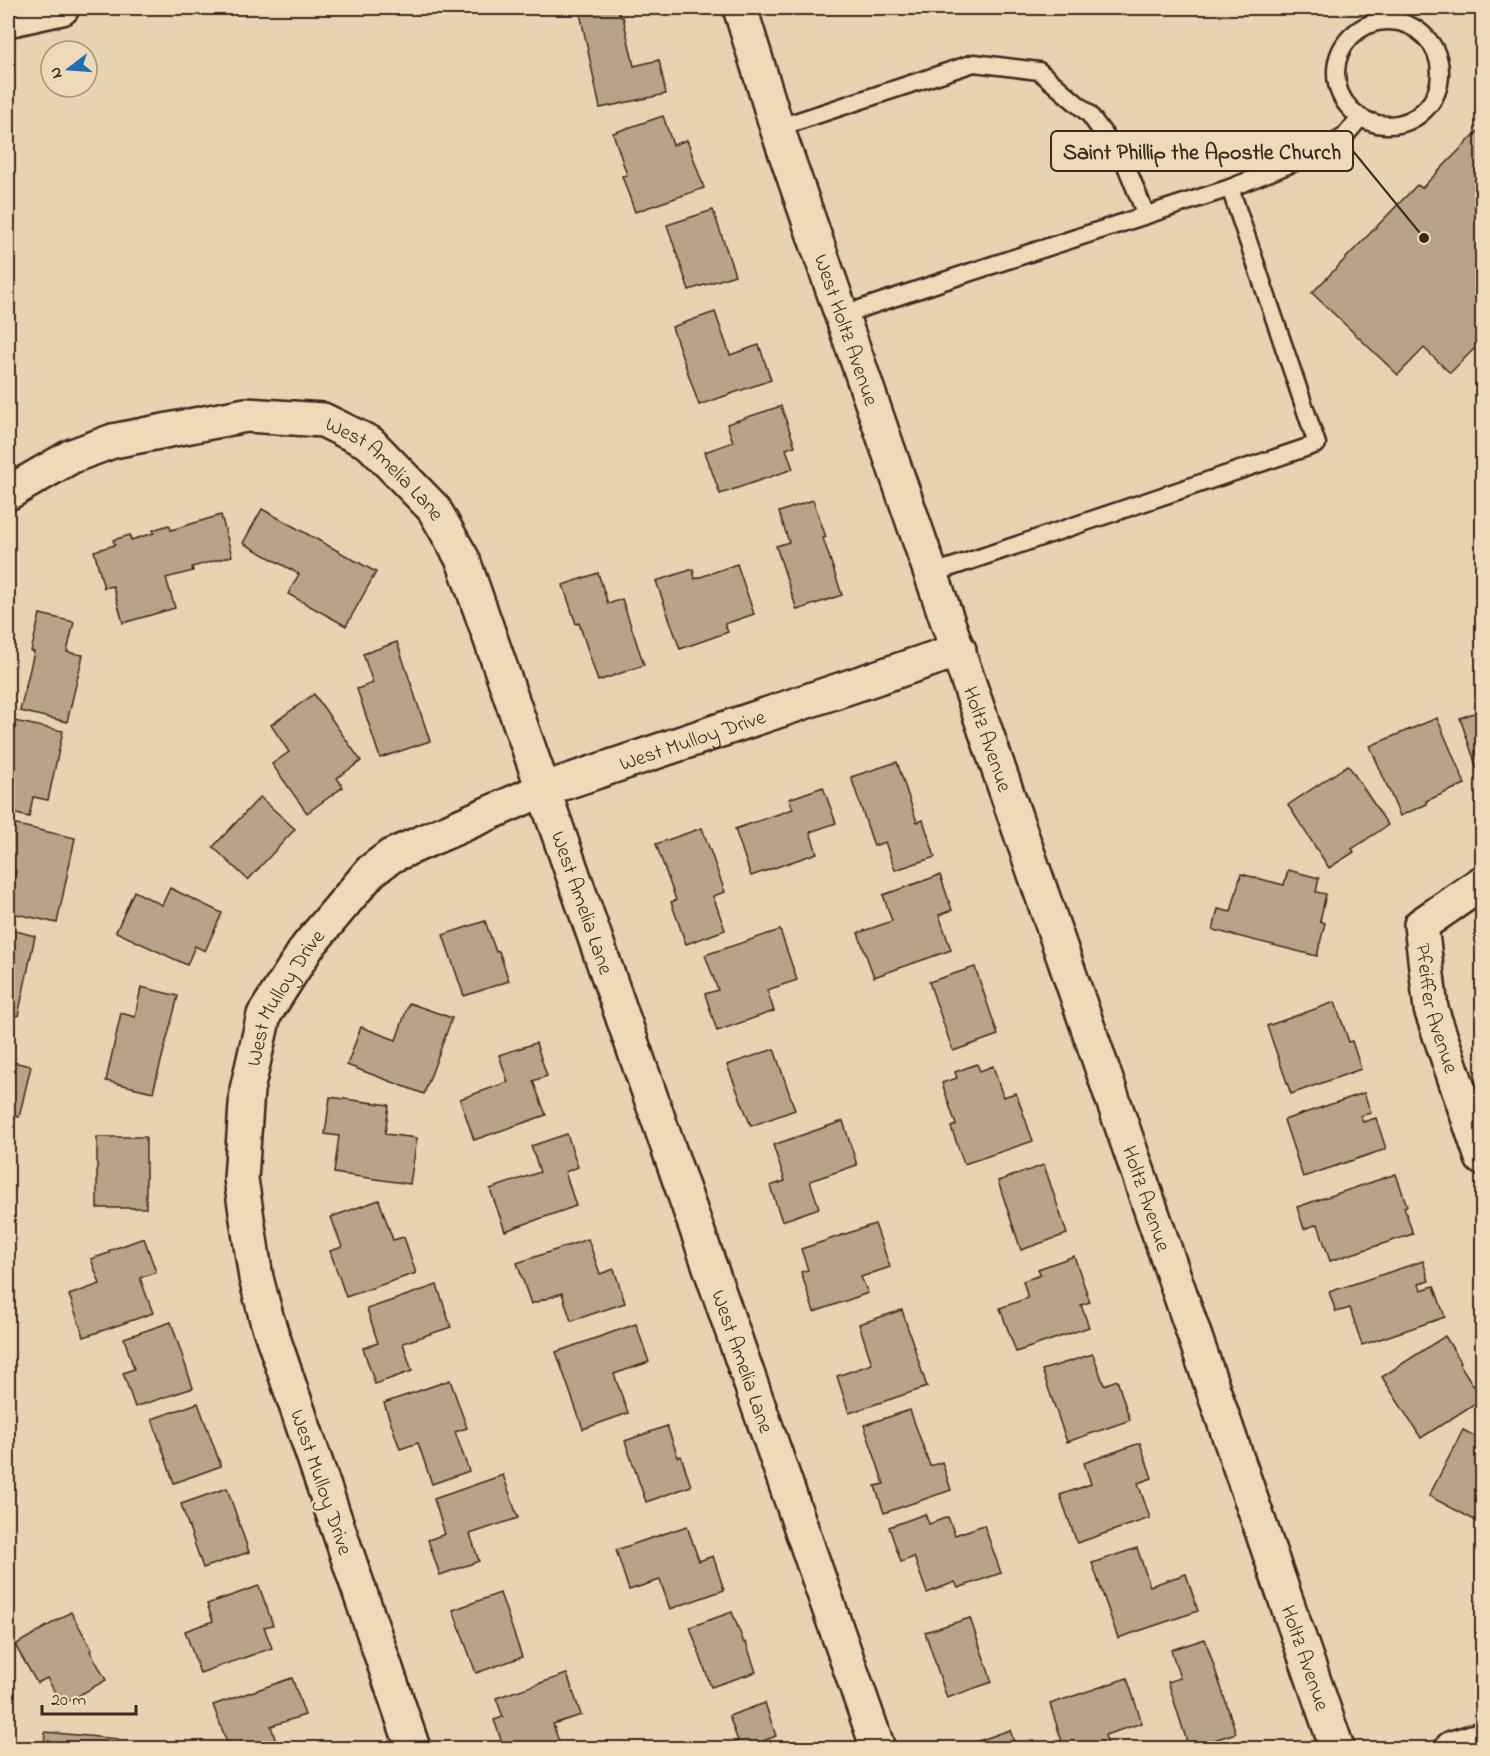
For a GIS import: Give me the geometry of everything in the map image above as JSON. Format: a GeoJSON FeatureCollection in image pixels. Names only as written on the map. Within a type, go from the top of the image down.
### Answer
{"type":"FeatureCollection","features":[{"type":"Feature","properties":{"kind":"street"},"geometry":{"type":"LineString","coordinates":[[8,20],[62,8]]}},
{"type":"Feature","properties":{"kind":"street","name":"West Holtz Avenue"},"geometry":{"type":"LineString","coordinates":[[740,8],[777,128],[958,650]]}},
{"type":"Feature","properties":{"kind":"street","name":"West Amelia Lane"},"geometry":{"type":"LineString","coordinates":[[8,493],[72,456],[112,441],[246,415],[323,420],[370,443],[434,509],[463,560],[878,1749]]}},
{"type":"Feature","properties":{"kind":"street","name":"West Mulloy Drive"},"geometry":{"type":"LineString","coordinates":[[413,1749],[267,1320],[256,1278],[241,1179],[247,1090],[264,1015],[308,946],[371,872],[391,856],[542,790],[958,650]]}},
{"type":"Feature","properties":{"kind":"street","name":"Holtz Avenue"},"geometry":{"type":"LineString","coordinates":[[958,650],[1337,1749]]}},
{"type":"Feature","properties":{"kind":"street","name":"Pfeiffer Avenue"},"geometry":{"type":"LineString","coordinates":[[1482,883],[1421,925],[1431,1009],[1482,1158]]}},
{"type":"Feature","properties":{"kind":"street"},"geometry":{"type":"LineString","coordinates":[[1452,1749],[1482,1739]]}},
{"type":"Feature","properties":{"kind":"lane"},"geometry":{"type":"LineString","coordinates":[[1389,14],[1416,29],[1428,39],[1436,51],[1440,66],[1440,81],[1436,95],[1428,108],[1416,118],[1403,124],[1388,126],[1360,117],[1348,108],[1340,95],[1336,81],[1336,66],[1341,51],[1349,39],[1360,29],[1389,14]]}},
{"type":"Feature","properties":{"kind":"lane"},"geometry":{"type":"LineString","coordinates":[[777,128],[974,63],[1039,71],[1089,114],[1125,163],[1146,215]]}},
{"type":"Feature","properties":{"kind":"lane"},"geometry":{"type":"LineString","coordinates":[[842,315],[1230,189],[1313,155],[1344,137],[1360,117]]}},
{"type":"Feature","properties":{"kind":"lane"},"geometry":{"type":"LineString","coordinates":[[931,574],[1317,444],[1230,189]]}},
{"type":"Feature","properties":{"kind":"building"},"geometry":{"type":"Polygon","coordinates":[[[579,8],[618,8],[620,17],[623,17],[634,66],[659,60],[666,94],[600,108],[579,8]]]}},
{"type":"Feature","properties":{"kind":"building"},"geometry":{"type":"Polygon","coordinates":[[[663,116],[673,145],[687,140],[704,188],[635,212],[622,176],[627,175],[613,133],[663,116]]]}},
{"type":"Feature","properties":{"kind":"building"},"geometry":{"type":"Polygon","coordinates":[[[1482,123],[1482,288],[1476,294],[1482,301],[1482,341],[1450,373],[1424,348],[1398,375],[1312,293],[1417,185],[1422,188],[1478,131],[1482,123]]]}},
{"type":"Feature","properties":{"kind":"building"},"geometry":{"type":"Polygon","coordinates":[[[713,210],[735,275],[689,290],[667,225],[713,210]]]}},
{"type":"Feature","properties":{"kind":"building"},"geometry":{"type":"Polygon","coordinates":[[[715,312],[730,355],[759,345],[771,380],[699,405],[672,327],[715,312]]]}},
{"type":"Feature","properties":{"kind":"building"},"geometry":{"type":"Polygon","coordinates":[[[781,406],[795,446],[786,449],[793,469],[720,494],[705,452],[733,442],[727,424],[781,406]]]}},
{"type":"Feature","properties":{"kind":"building"},"geometry":{"type":"Polygon","coordinates":[[[813,500],[842,595],[797,610],[776,546],[789,542],[779,512],[813,500]]]}},
{"type":"Feature","properties":{"kind":"building"},"geometry":{"type":"Polygon","coordinates":[[[262,509],[376,572],[346,626],[288,594],[299,574],[243,543],[262,509]]]}},
{"type":"Feature","properties":{"kind":"building"},"geometry":{"type":"Polygon","coordinates":[[[221,515],[232,556],[192,567],[193,571],[166,578],[175,608],[123,623],[113,586],[104,588],[94,551],[115,545],[113,540],[130,535],[131,540],[154,533],[153,530],[169,525],[171,530],[221,515]]]}},
{"type":"Feature","properties":{"kind":"building"},"geometry":{"type":"Polygon","coordinates":[[[737,564],[754,614],[725,624],[728,632],[680,649],[656,581],[693,569],[695,579],[737,564]]]}},
{"type":"Feature","properties":{"kind":"building"},"geometry":{"type":"Polygon","coordinates":[[[598,573],[608,604],[622,599],[644,665],[598,681],[579,623],[576,624],[563,585],[598,573]]]}},
{"type":"Feature","properties":{"kind":"building"},"geometry":{"type":"Polygon","coordinates":[[[40,614],[74,622],[67,652],[83,655],[67,722],[20,711],[40,614]]]}},
{"type":"Feature","properties":{"kind":"building"},"geometry":{"type":"Polygon","coordinates":[[[397,642],[430,741],[380,758],[357,689],[373,683],[363,654],[397,642]]]}},
{"type":"Feature","properties":{"kind":"building"},"geometry":{"type":"Polygon","coordinates":[[[314,694],[361,761],[337,778],[343,787],[307,813],[272,764],[289,752],[271,725],[314,694]]]}},
{"type":"Feature","properties":{"kind":"building"},"geometry":{"type":"Polygon","coordinates":[[[1482,710],[1482,783],[1460,718],[1482,710]]]}},
{"type":"Feature","properties":{"kind":"building"},"geometry":{"type":"Polygon","coordinates":[[[1437,718],[1465,784],[1426,801],[1427,804],[1400,816],[1370,746],[1437,718]]]}},
{"type":"Feature","properties":{"kind":"building"},"geometry":{"type":"Polygon","coordinates":[[[14,721],[63,731],[48,800],[33,797],[29,817],[8,812],[8,753],[14,721]]]}},
{"type":"Feature","properties":{"kind":"building"},"geometry":{"type":"Polygon","coordinates":[[[897,762],[917,822],[923,820],[935,857],[895,870],[885,842],[874,846],[851,777],[897,762]]]}},
{"type":"Feature","properties":{"kind":"building"},"geometry":{"type":"Polygon","coordinates":[[[1348,765],[1388,825],[1352,849],[1354,852],[1329,868],[1288,805],[1348,765]]]}},
{"type":"Feature","properties":{"kind":"building"},"geometry":{"type":"Polygon","coordinates":[[[823,787],[836,823],[810,832],[817,853],[751,876],[735,829],[793,809],[789,799],[823,787]]]}},
{"type":"Feature","properties":{"kind":"building"},"geometry":{"type":"Polygon","coordinates":[[[260,797],[295,829],[248,880],[213,847],[260,797]]]}},
{"type":"Feature","properties":{"kind":"building"},"geometry":{"type":"Polygon","coordinates":[[[8,823],[75,838],[57,923],[8,912],[16,871],[8,869],[8,823]]]}},
{"type":"Feature","properties":{"kind":"building"},"geometry":{"type":"Polygon","coordinates":[[[702,828],[725,892],[713,896],[725,930],[686,944],[671,902],[676,900],[656,844],[702,828]]]}},
{"type":"Feature","properties":{"kind":"building"},"geometry":{"type":"Polygon","coordinates":[[[1288,870],[1319,878],[1316,892],[1326,894],[1320,921],[1325,923],[1317,956],[1213,930],[1218,909],[1231,912],[1241,874],[1284,885],[1288,870]]]}},
{"type":"Feature","properties":{"kind":"building"},"geometry":{"type":"Polygon","coordinates":[[[940,875],[952,910],[939,915],[951,950],[874,977],[858,933],[892,921],[883,895],[940,875]]]}},
{"type":"Feature","properties":{"kind":"building"},"geometry":{"type":"Polygon","coordinates":[[[170,888],[222,913],[205,951],[195,946],[187,965],[116,932],[134,891],[162,905],[170,888]]]}},
{"type":"Feature","properties":{"kind":"building"},"geometry":{"type":"Polygon","coordinates":[[[485,921],[496,952],[499,951],[509,981],[464,996],[443,935],[485,921]]]}},
{"type":"Feature","properties":{"kind":"building"},"geometry":{"type":"Polygon","coordinates":[[[8,929],[35,936],[18,1016],[8,1013],[8,929]]]}},
{"type":"Feature","properties":{"kind":"building"},"geometry":{"type":"Polygon","coordinates":[[[780,930],[797,980],[767,990],[774,1011],[717,1031],[705,994],[718,990],[705,955],[780,930]]]}},
{"type":"Feature","properties":{"kind":"building"},"geometry":{"type":"Polygon","coordinates":[[[975,967],[998,1035],[953,1051],[929,982],[975,967]]]}},
{"type":"Feature","properties":{"kind":"building"},"geometry":{"type":"Polygon","coordinates":[[[141,987],[178,996],[153,1092],[106,1081],[121,1013],[135,1017],[141,987]]]}},
{"type":"Feature","properties":{"kind":"building"},"geometry":{"type":"Polygon","coordinates":[[[1335,1002],[1361,1069],[1291,1094],[1267,1026],[1335,1002]]]}},
{"type":"Feature","properties":{"kind":"building"},"geometry":{"type":"Polygon","coordinates":[[[409,1003],[452,1018],[424,1094],[347,1065],[361,1027],[396,1040],[409,1003]]]}},
{"type":"Feature","properties":{"kind":"building"},"geometry":{"type":"Polygon","coordinates":[[[536,1043],[547,1076],[533,1081],[546,1115],[474,1140],[460,1099],[508,1082],[499,1055],[536,1043]]]}},
{"type":"Feature","properties":{"kind":"building"},"geometry":{"type":"Polygon","coordinates":[[[774,1049],[795,1110],[751,1126],[727,1065],[774,1049]]]}},
{"type":"Feature","properties":{"kind":"building"},"geometry":{"type":"Polygon","coordinates":[[[8,1061],[31,1066],[19,1117],[8,1114],[8,1061]]]}},
{"type":"Feature","properties":{"kind":"building"},"geometry":{"type":"Polygon","coordinates":[[[977,1064],[980,1071],[993,1066],[1003,1097],[1016,1093],[1033,1141],[964,1164],[951,1127],[956,1125],[942,1083],[957,1078],[955,1072],[977,1064]]]}},
{"type":"Feature","properties":{"kind":"building"},"geometry":{"type":"Polygon","coordinates":[[[1364,1093],[1371,1113],[1360,1116],[1363,1122],[1376,1118],[1386,1149],[1303,1177],[1284,1120],[1364,1093]]]}},
{"type":"Feature","properties":{"kind":"building"},"geometry":{"type":"Polygon","coordinates":[[[330,1097],[389,1105],[385,1134],[417,1138],[410,1184],[334,1173],[339,1136],[325,1134],[330,1097]]]}},
{"type":"Feature","properties":{"kind":"building"},"geometry":{"type":"Polygon","coordinates":[[[843,1121],[857,1165],[810,1181],[819,1208],[782,1221],[770,1186],[785,1181],[773,1145],[843,1121]]]}},
{"type":"Feature","properties":{"kind":"building"},"geometry":{"type":"Polygon","coordinates":[[[567,1134],[578,1167],[565,1172],[576,1206],[505,1231],[490,1189],[540,1172],[531,1146],[567,1134]]]}},
{"type":"Feature","properties":{"kind":"building"},"geometry":{"type":"Polygon","coordinates":[[[97,1137],[146,1137],[146,1208],[97,1208],[97,1137]]]}},
{"type":"Feature","properties":{"kind":"building"},"geometry":{"type":"Polygon","coordinates":[[[1044,1165],[1067,1234],[1021,1250],[998,1181],[1044,1165]]]}},
{"type":"Feature","properties":{"kind":"building"},"geometry":{"type":"Polygon","coordinates":[[[1396,1174],[1407,1206],[1404,1207],[1413,1234],[1330,1261],[1318,1224],[1304,1229],[1297,1207],[1396,1174]]]}},
{"type":"Feature","properties":{"kind":"building"},"geometry":{"type":"Polygon","coordinates":[[[379,1200],[393,1240],[404,1237],[416,1273],[346,1297],[330,1251],[342,1247],[331,1217],[379,1200]]]}},
{"type":"Feature","properties":{"kind":"building"},"geometry":{"type":"Polygon","coordinates":[[[875,1224],[890,1267],[861,1277],[868,1293],[814,1312],[801,1272],[808,1270],[801,1249],[875,1224]]]}},
{"type":"Feature","properties":{"kind":"building"},"geometry":{"type":"Polygon","coordinates":[[[144,1238],[156,1272],[140,1278],[153,1313],[84,1337],[69,1295],[100,1284],[91,1259],[144,1238]]]}},
{"type":"Feature","properties":{"kind":"building"},"geometry":{"type":"Polygon","coordinates":[[[588,1239],[600,1274],[614,1269],[625,1303],[571,1321],[562,1293],[531,1304],[517,1263],[588,1239]]]}},
{"type":"Feature","properties":{"kind":"building"},"geometry":{"type":"Polygon","coordinates":[[[1074,1256],[1090,1302],[1081,1305],[1089,1327],[1016,1352],[1000,1308],[1028,1298],[1023,1281],[1041,1275],[1038,1269],[1074,1256]]]}},
{"type":"Feature","properties":{"kind":"building"},"geometry":{"type":"Polygon","coordinates":[[[1423,1261],[1429,1281],[1419,1284],[1421,1290],[1434,1286],[1445,1317],[1362,1345],[1350,1308],[1336,1312],[1329,1292],[1423,1261]]]}},
{"type":"Feature","properties":{"kind":"building"},"geometry":{"type":"Polygon","coordinates":[[[437,1285],[451,1327],[403,1343],[412,1371],[375,1384],[363,1348],[378,1343],[367,1309],[437,1285]]]}},
{"type":"Feature","properties":{"kind":"building"},"geometry":{"type":"Polygon","coordinates":[[[902,1310],[927,1387],[849,1413],[837,1376],[872,1364],[859,1324],[902,1310]]]}},
{"type":"Feature","properties":{"kind":"building"},"geometry":{"type":"Polygon","coordinates":[[[171,1322],[193,1388],[135,1407],[123,1373],[134,1369],[124,1338],[171,1322]]]}},
{"type":"Feature","properties":{"kind":"building"},"geometry":{"type":"Polygon","coordinates":[[[636,1324],[649,1362],[614,1374],[628,1413],[583,1429],[556,1352],[636,1324]]]}},
{"type":"Feature","properties":{"kind":"building"},"geometry":{"type":"Polygon","coordinates":[[[1445,1336],[1482,1399],[1421,1438],[1382,1377],[1445,1336]]]}},
{"type":"Feature","properties":{"kind":"building"},"geometry":{"type":"Polygon","coordinates":[[[1093,1354],[1104,1385],[1117,1380],[1130,1420],[1067,1442],[1042,1370],[1093,1354]]]}},
{"type":"Feature","properties":{"kind":"building"},"geometry":{"type":"Polygon","coordinates":[[[450,1380],[467,1428],[455,1432],[469,1471],[432,1484],[418,1443],[400,1449],[384,1403],[450,1380]]]}},
{"type":"Feature","properties":{"kind":"building"},"geometry":{"type":"Polygon","coordinates":[[[198,1403],[221,1466],[174,1483],[152,1419],[198,1403]]]}},
{"type":"Feature","properties":{"kind":"building"},"geometry":{"type":"Polygon","coordinates":[[[910,1410],[930,1466],[942,1462],[951,1490],[884,1513],[875,1486],[884,1484],[864,1425],[910,1410]]]}},
{"type":"Feature","properties":{"kind":"building"},"geometry":{"type":"Polygon","coordinates":[[[667,1426],[678,1457],[681,1456],[691,1486],[646,1502],[625,1441],[667,1426]]]}},
{"type":"Feature","properties":{"kind":"building"},"geometry":{"type":"Polygon","coordinates":[[[1463,1430],[1482,1440],[1482,1524],[1429,1496],[1463,1430]]]}},
{"type":"Feature","properties":{"kind":"building"},"geometry":{"type":"Polygon","coordinates":[[[1140,1443],[1152,1478],[1138,1483],[1150,1518],[1077,1543],[1060,1495],[1091,1484],[1084,1463],[1140,1443]]]}},
{"type":"Feature","properties":{"kind":"building"},"geometry":{"type":"Polygon","coordinates":[[[503,1475],[518,1518],[470,1534],[479,1561],[440,1575],[428,1540],[445,1534],[434,1499],[503,1475]]]}},
{"type":"Feature","properties":{"kind":"building"},"geometry":{"type":"Polygon","coordinates":[[[227,1488],[249,1552],[203,1568],[181,1504],[227,1488]]]}},
{"type":"Feature","properties":{"kind":"building"},"geometry":{"type":"Polygon","coordinates":[[[925,1514],[929,1524],[948,1517],[955,1535],[984,1525],[1001,1573],[958,1588],[955,1582],[927,1593],[914,1557],[901,1562],[889,1527],[925,1514]]]}},
{"type":"Feature","properties":{"kind":"building"},"geometry":{"type":"Polygon","coordinates":[[[687,1526],[699,1561],[713,1556],[724,1590],[670,1609],[660,1580],[629,1590],[616,1550],[687,1526]]]}},
{"type":"Feature","properties":{"kind":"building"},"geometry":{"type":"Polygon","coordinates":[[[1137,1548],[1150,1586],[1186,1574],[1198,1611],[1118,1638],[1092,1563],[1137,1548]]]}},
{"type":"Feature","properties":{"kind":"building"},"geometry":{"type":"Polygon","coordinates":[[[8,1574],[13,1576],[8,1602],[8,1574]]]}},
{"type":"Feature","properties":{"kind":"building"},"geometry":{"type":"Polygon","coordinates":[[[259,1586],[273,1625],[264,1627],[272,1648],[200,1673],[185,1631],[213,1621],[207,1604],[259,1586]]]}},
{"type":"Feature","properties":{"kind":"building"},"geometry":{"type":"Polygon","coordinates":[[[500,1593],[522,1657],[476,1673],[453,1610],[500,1593]]]}},
{"type":"Feature","properties":{"kind":"building"},"geometry":{"type":"Polygon","coordinates":[[[71,1612],[106,1680],[62,1705],[47,1678],[37,1683],[15,1645],[71,1612]]]}},
{"type":"Feature","properties":{"kind":"building"},"geometry":{"type":"Polygon","coordinates":[[[732,1612],[744,1643],[746,1642],[756,1672],[711,1687],[690,1627],[732,1612]]]}},
{"type":"Feature","properties":{"kind":"building"},"geometry":{"type":"Polygon","coordinates":[[[970,1618],[992,1682],[947,1698],[925,1632],[970,1618]]]}},
{"type":"Feature","properties":{"kind":"building"},"geometry":{"type":"Polygon","coordinates":[[[1205,1639],[1236,1733],[1189,1748],[1168,1682],[1180,1678],[1171,1650],[1205,1639]]]}},
{"type":"Feature","properties":{"kind":"building"},"geometry":{"type":"Polygon","coordinates":[[[567,1674],[581,1715],[553,1724],[559,1742],[540,1748],[504,1748],[494,1720],[503,1717],[496,1698],[567,1674]]]}},
{"type":"Feature","properties":{"kind":"building"},"geometry":{"type":"Polygon","coordinates":[[[292,1678],[305,1715],[271,1726],[278,1748],[229,1748],[213,1705],[292,1678]]]}},
{"type":"Feature","properties":{"kind":"building"},"geometry":{"type":"Polygon","coordinates":[[[1127,1678],[1142,1723],[1105,1735],[1109,1748],[1064,1748],[1050,1704],[1127,1678]]]}},
{"type":"Feature","properties":{"kind":"building"},"geometry":{"type":"Polygon","coordinates":[[[765,1703],[776,1736],[763,1741],[765,1748],[718,1748],[738,1741],[729,1716],[765,1703]]]}},
{"type":"Feature","properties":{"kind":"building"},"geometry":{"type":"Polygon","coordinates":[[[1010,1730],[1016,1748],[965,1748],[964,1746],[1010,1730]]]}},
{"type":"Feature","properties":{"kind":"building"},"geometry":{"type":"Polygon","coordinates":[[[45,1732],[118,1739],[117,1748],[44,1748],[45,1732]]]}},
{"type":"Feature","properties":{"kind":"place","name":"Saint Phillip the Apostle Church"},"geometry":{"type":"Point","coordinates":[1424,238]}}]}
